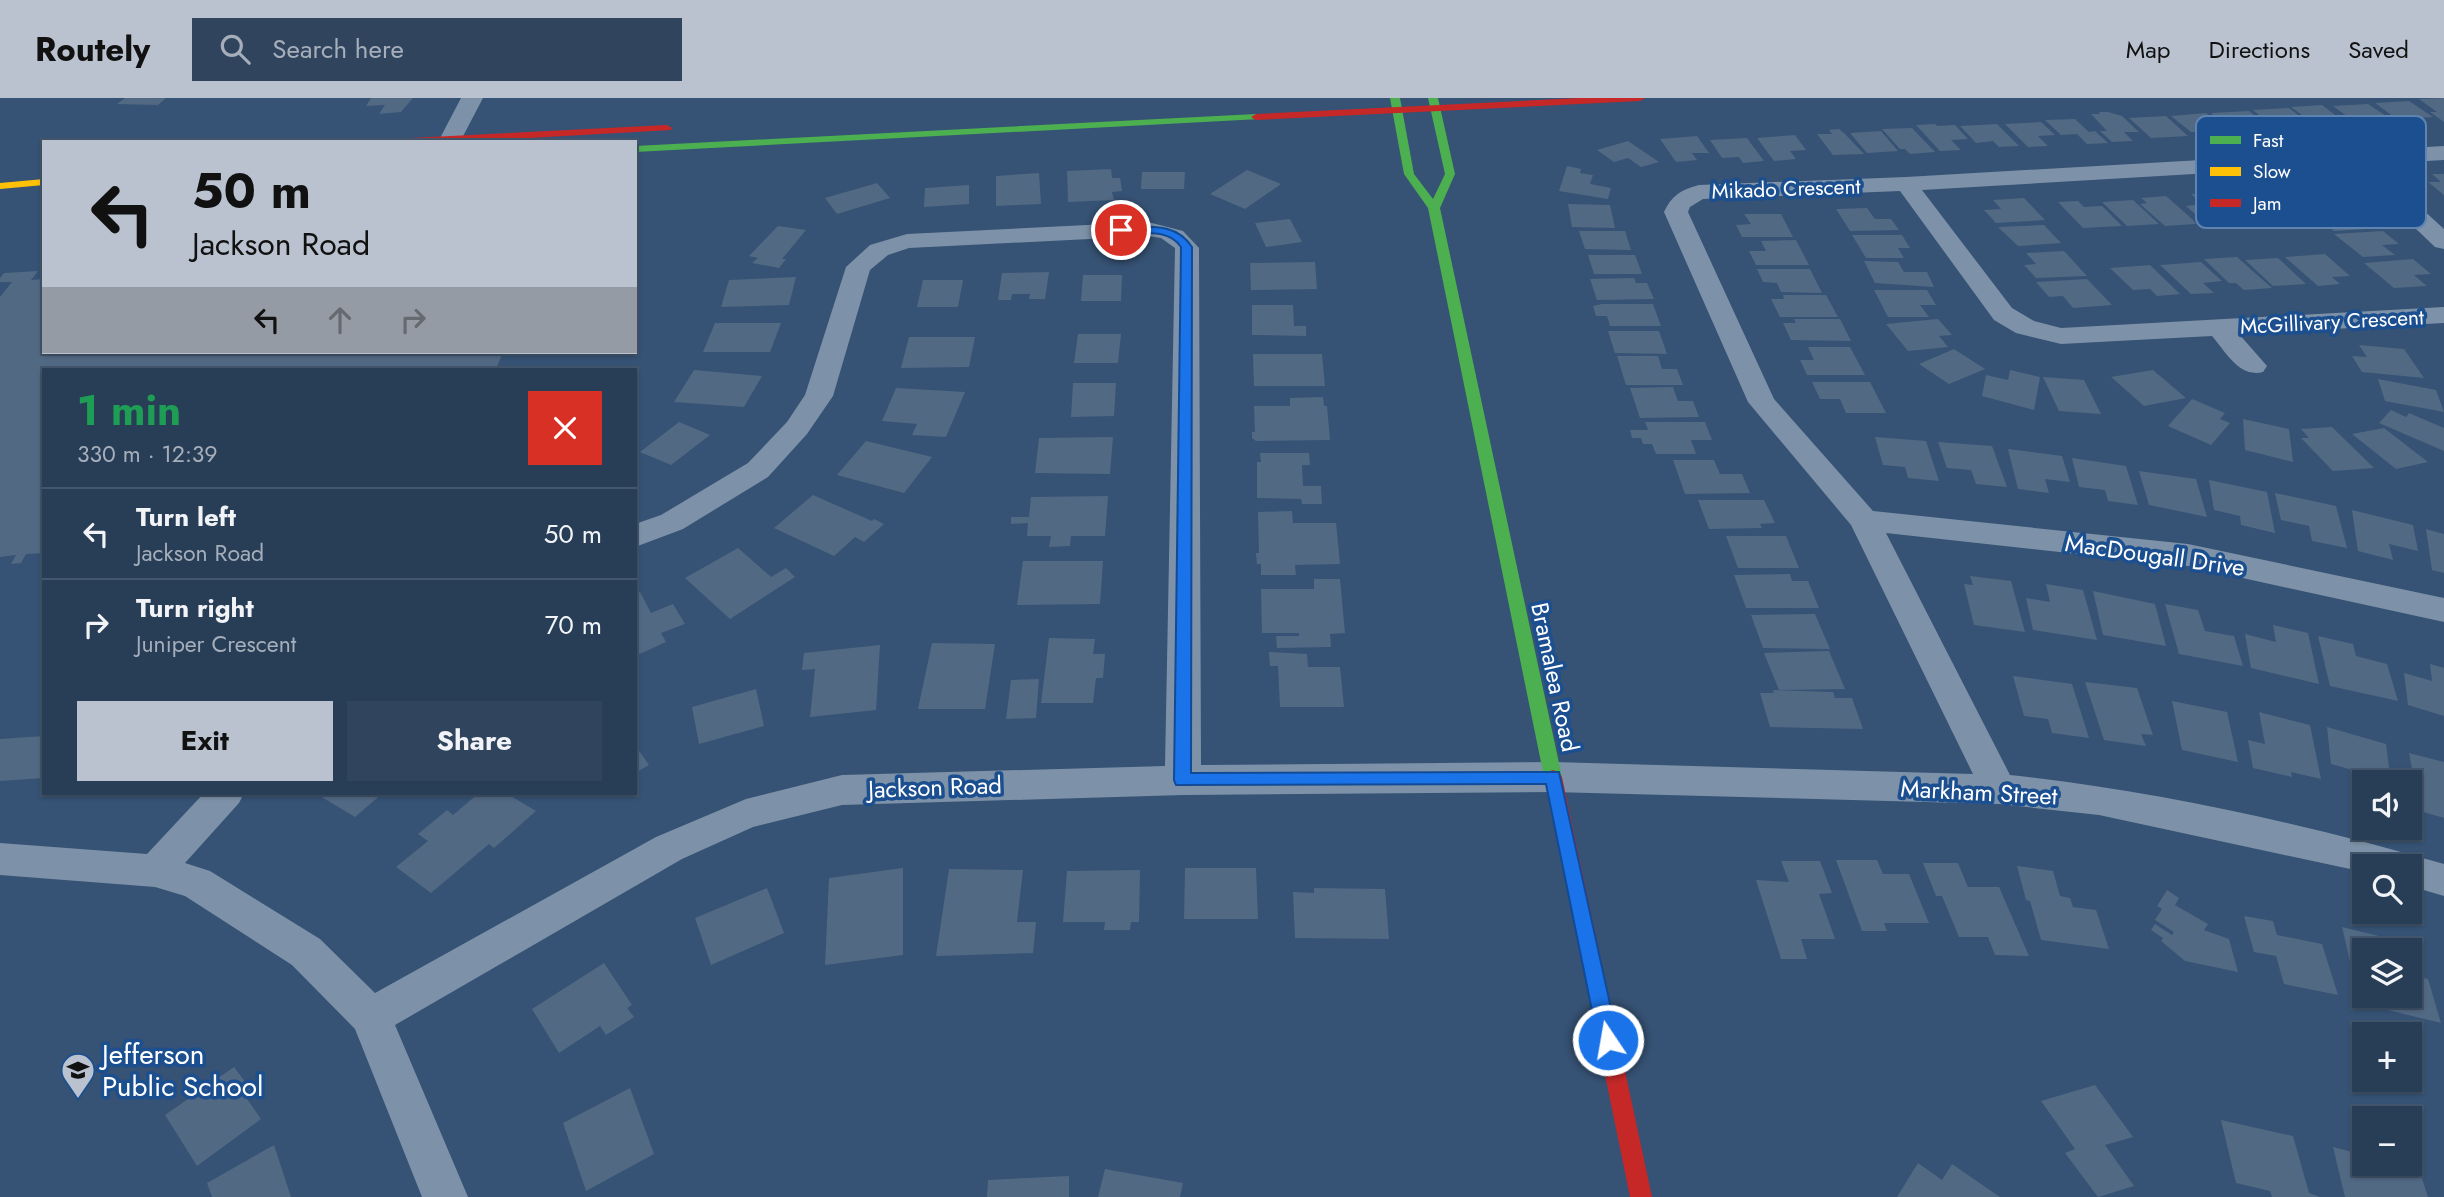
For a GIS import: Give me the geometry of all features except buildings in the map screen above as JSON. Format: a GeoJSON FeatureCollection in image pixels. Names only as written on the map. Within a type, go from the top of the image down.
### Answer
{"type":"FeatureCollection","features":[{"type":"Feature","properties":{"kind":"main road"},"geometry":{"type":"LineString","coordinates":[[637,149],[1396,105],[1640,98]]}},
{"type":"Feature","properties":{"kind":"main road"},"geometry":{"type":"LineString","coordinates":[[1434,104],[1450,174],[1434,208]]}},
{"type":"Feature","properties":{"kind":"main road","name":"Bramalea Road"},"geometry":{"type":"LineString","coordinates":[[1396,105],[1409,174],[1434,208],[1640,1197]]}},
{"type":"Feature","properties":{"kind":"main road"},"geometry":{"type":"LineString","coordinates":[[450,140],[683,128]]}},
{"type":"Feature","properties":{"kind":"main road"},"geometry":{"type":"LineString","coordinates":[[0,186],[42,182]]}},
{"type":"Feature","properties":{"kind":"street"},"geometry":{"type":"LineString","coordinates":[[450,140],[472,98]]}},
{"type":"Feature","properties":{"kind":"street","name":"Mikado Crescent"},"geometry":{"type":"LineString","coordinates":[[2426,154],[2444,153]]}},
{"type":"Feature","properties":{"kind":"street","name":"Mikado Crescent"},"geometry":{"type":"LineString","coordinates":[[1999,789],[1864,520],[1762,402],[1676,212],[1685,199],[1699,192],[2196,169]]}},
{"type":"Feature","properties":{"kind":"street","name":"McGillivary Crescent"},"geometry":{"type":"LineString","coordinates":[[1906,184],[2003,314],[2025,327],[2061,337],[2444,315]]}},
{"type":"Feature","properties":{"kind":"street"},"geometry":{"type":"LineString","coordinates":[[2426,225],[2444,242]]}},
{"type":"Feature","properties":{"kind":"street"},"geometry":{"type":"LineString","coordinates":[[637,535],[672,522],[758,470],[797,428],[819,396],[858,267],[879,250],[907,241],[1148,229],[1165,231],[1181,239],[1186,247],[1182,780]]}},
{"type":"Feature","properties":{"kind":"street","name":"McGillivary Crescent"},"geometry":{"type":"LineString","coordinates":[[2220,328],[2253,366]]}},
{"type":"Feature","properties":{"kind":"street","name":"MacDougall Drive"},"geometry":{"type":"LineString","coordinates":[[1864,520],[2188,555],[2444,610]]}},
{"type":"Feature","properties":{"kind":"street","name":"Jackson Road"},"geometry":{"type":"LineString","coordinates":[[372,1017],[668,848],[746,814],[842,790],[1182,780],[1553,777]]}},
{"type":"Feature","properties":{"kind":"street","name":"Markham Street"},"geometry":{"type":"LineString","coordinates":[[1553,777],[1999,789],[2099,800],[2354,854]]}},
{"type":"Feature","properties":{"kind":"street"},"geometry":{"type":"LineString","coordinates":[[155,871],[224,795]]}},
{"type":"Feature","properties":{"kind":"street"},"geometry":{"type":"LineString","coordinates":[[0,859],[155,871],[196,883],[306,952],[372,1017],[445,1197]]}},
{"type":"Feature","properties":{"kind":"street"},"geometry":{"type":"LineString","coordinates":[[2422,874],[2444,880]]}},
{"type":"Feature","properties":{"kind":"traffic: fast"},"geometry":{"type":"LineString","coordinates":[[1395,98],[1409,174],[1434,208],[1553,777]]}},
{"type":"Feature","properties":{"kind":"traffic: fast"},"geometry":{"type":"LineString","coordinates":[[1433,98],[1450,174],[1434,208]]}},
{"type":"Feature","properties":{"kind":"traffic: fast"},"geometry":{"type":"LineString","coordinates":[[637,149],[1256,117]]}},
{"type":"Feature","properties":{"kind":"traffic: slow"},"geometry":{"type":"LineString","coordinates":[[0,186],[42,182]]}},
{"type":"Feature","properties":{"kind":"traffic: jam"},"geometry":{"type":"LineString","coordinates":[[1256,117],[1640,98]]}},
{"type":"Feature","properties":{"kind":"traffic: jam"},"geometry":{"type":"LineString","coordinates":[[430,140],[667,128]]}},
{"type":"Feature","properties":{"kind":"traffic: jam"},"geometry":{"type":"LineString","coordinates":[[1553,777],[1641,1197]]}},
{"type":"Feature","properties":{"kind":"place","name":"Jefferson Public School"},"geometry":{"type":"Point","coordinates":[78,1100]}},
{"type":"Feature","properties":{"kind":"route"},"geometry":{"type":"LineString","coordinates":[[1121,230],[1165,231],[1181,239],[1186,247],[1182,780],[1553,777],[1608,1040]]}}]}
